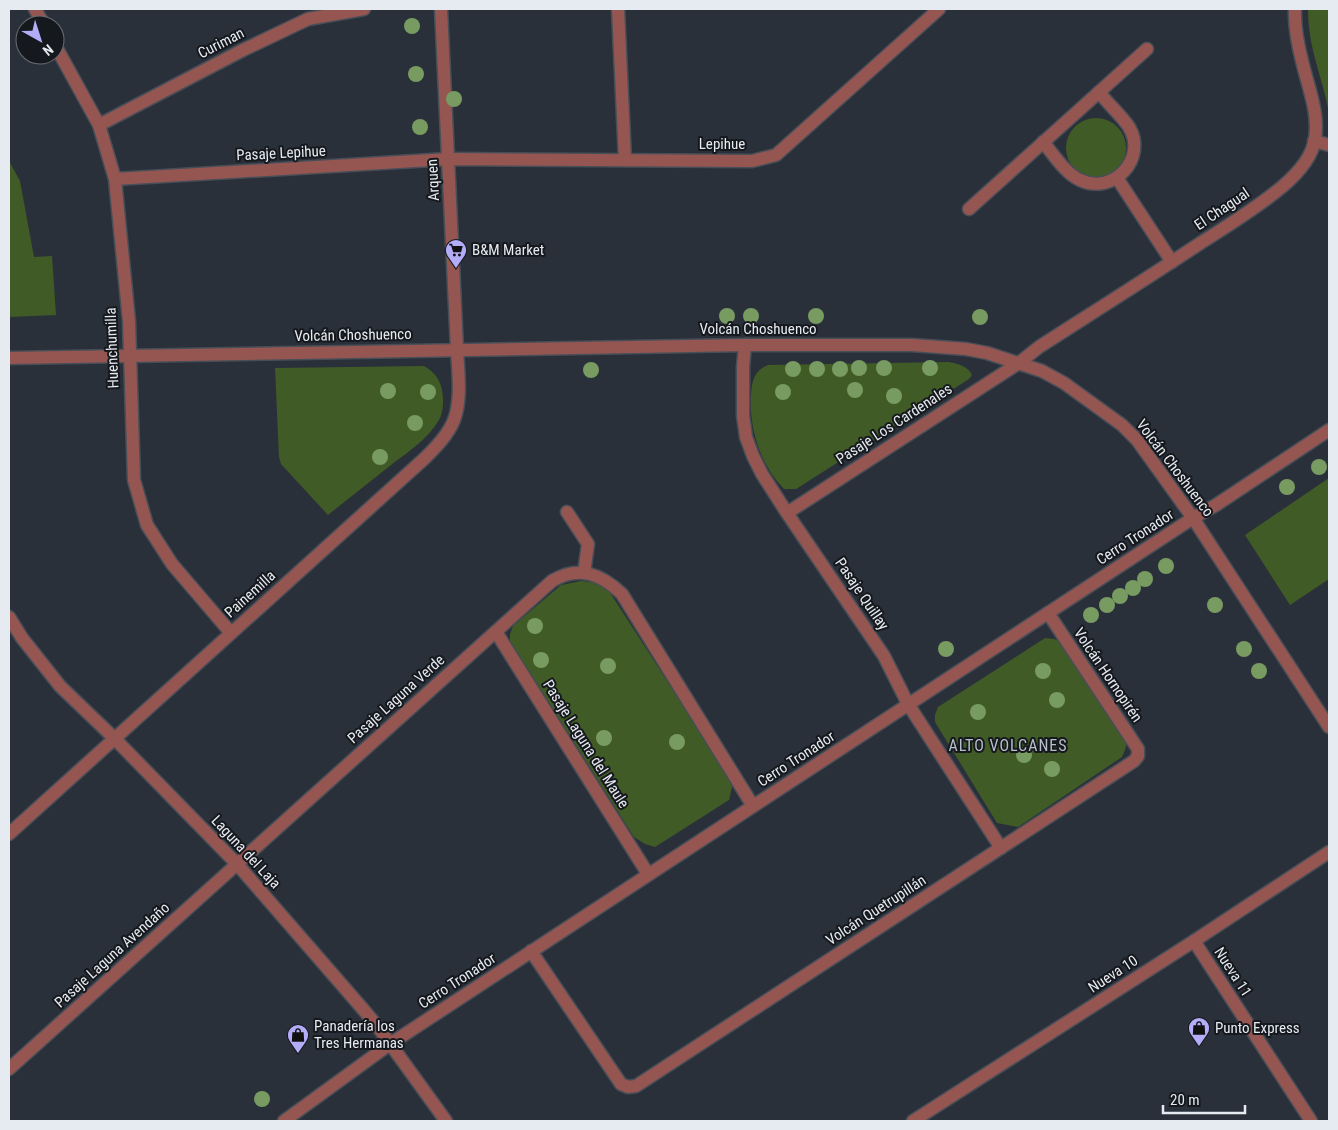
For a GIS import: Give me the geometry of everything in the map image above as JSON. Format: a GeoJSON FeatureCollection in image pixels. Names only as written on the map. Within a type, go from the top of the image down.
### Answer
{"type":"FeatureCollection","features":[{"type":"Feature","properties":{"kind":"street","name":"Curiman"},"geometry":{"type":"LineString","coordinates":[[99,125],[243,50],[308,19],[364,9]]}},
{"type":"Feature","properties":{"kind":"street","name":"Arquen"},"geometry":{"type":"LineString","coordinates":[[441,9],[457,349]]}},
{"type":"Feature","properties":{"kind":"street"},"geometry":{"type":"LineString","coordinates":[[618,9],[625,160]]}},
{"type":"Feature","properties":{"kind":"street","name":"Lepihue"},"geometry":{"type":"LineString","coordinates":[[448,159],[752,161],[776,155],[940,9]]}},
{"type":"Feature","properties":{"kind":"street","name":"El Chagual"},"geometry":{"type":"LineString","coordinates":[[1019,363],[1261,203],[1283,186],[1305,162],[1314,141],[1315,112],[1297,42],[1295,9]]}},
{"type":"Feature","properties":{"kind":"street"},"geometry":{"type":"LineString","coordinates":[[969,209],[1147,49]]}},
{"type":"Feature","properties":{"kind":"street","name":"Huenchumilla"},"geometry":{"type":"LineString","coordinates":[[65,63],[99,125],[115,179],[129,321],[134,480],[147,525],[172,564],[231,633]]}},
{"type":"Feature","properties":{"kind":"street"},"geometry":{"type":"LineString","coordinates":[[1043,142],[1070,174],[1079,180],[1089,184],[1100,184],[1117,178],[1127,168],[1132,158],[1134,148],[1133,137],[1129,127],[1099,92]]}},
{"type":"Feature","properties":{"kind":"street"},"geometry":{"type":"LineString","coordinates":[[1314,141],[1329,145]]}},
{"type":"Feature","properties":{"kind":"street","name":"Pasaje Lepihue"},"geometry":{"type":"LineString","coordinates":[[115,179],[448,159]]}},
{"type":"Feature","properties":{"kind":"street"},"geometry":{"type":"LineString","coordinates":[[1117,178],[1172,262]]}},
{"type":"Feature","properties":{"kind":"street","name":"Volcán Choshuenco"},"geometry":{"type":"LineString","coordinates":[[9,358],[745,345],[912,346],[966,349],[987,353],[1042,371],[1064,383],[1122,424],[1149,456],[1193,518],[1329,726]]}},
{"type":"Feature","properties":{"kind":"street","name":"Pasaje Quillay"},"geometry":{"type":"LineString","coordinates":[[745,345],[743,416],[749,446],[762,474],[884,656],[908,704],[1001,848]]}},
{"type":"Feature","properties":{"kind":"street","name":"Painemilla"},"geometry":{"type":"LineString","coordinates":[[9,834],[439,444],[451,426],[457,409],[457,349]]}},
{"type":"Feature","properties":{"kind":"street","name":"Pasaje Los Cardenales"},"geometry":{"type":"LineString","coordinates":[[787,513],[1019,363]]}},
{"type":"Feature","properties":{"kind":"street","name":"Cerro Tronador"},"geometry":{"type":"LineString","coordinates":[[284,1121],[390,1044],[1329,430]]}},
{"type":"Feature","properties":{"kind":"street"},"geometry":{"type":"LineString","coordinates":[[567,512],[588,544],[584,573],[603,579],[622,594],[754,806]]}},
{"type":"Feature","properties":{"kind":"street","name":"Pasaje Laguna Verde"},"geometry":{"type":"LineString","coordinates":[[237,864],[552,581],[561,576],[584,573]]}},
{"type":"Feature","properties":{"kind":"street","name":"Volcán Hornopirén"},"geometry":{"type":"LineString","coordinates":[[1048,613],[1138,748],[1138,756]]}},
{"type":"Feature","properties":{"kind":"street","name":"Laguna del Laja"},"geometry":{"type":"LineString","coordinates":[[9,617],[22,638],[60,686],[114,738],[237,864],[362,1008],[446,1121]]}},
{"type":"Feature","properties":{"kind":"street","name":"Pasaje Laguna del Maule"},"geometry":{"type":"LineString","coordinates":[[496,632],[648,874]]}},
{"type":"Feature","properties":{"kind":"street","name":"Volcán Quetrupillán"},"geometry":{"type":"LineString","coordinates":[[531,951],[621,1084],[628,1087],[636,1086],[1001,848],[1138,756]]}},
{"type":"Feature","properties":{"kind":"street","name":"Nueva 10"},"geometry":{"type":"LineString","coordinates":[[913,1121],[1329,852]]}},
{"type":"Feature","properties":{"kind":"street","name":"Pasaje Laguna Avendaño"},"geometry":{"type":"LineString","coordinates":[[9,1069],[237,864]]}},
{"type":"Feature","properties":{"kind":"street","name":"Nueva 11"},"geometry":{"type":"LineString","coordinates":[[1194,941],[1309,1120]]}},
{"type":"Feature","properties":{"kind":"green space"},"geometry":{"type":"Polygon","coordinates":[[[1308,9],[1329,9],[1329,113],[1310,37],[1308,9]]]}},
{"type":"Feature","properties":{"kind":"green space"},"geometry":{"type":"Polygon","coordinates":[[[1096,118],[1113,123],[1121,131],[1126,148],[1121,165],[1113,173],[1096,178],[1079,173],[1071,165],[1066,148],[1071,131],[1079,123],[1096,118]]]}},
{"type":"Feature","properties":{"kind":"green space"},"geometry":{"type":"Polygon","coordinates":[[[9,161],[20,181],[34,257],[52,256],[56,315],[9,317],[9,161]]]}},
{"type":"Feature","properties":{"kind":"green space"},"geometry":{"type":"Polygon","coordinates":[[[949,362],[965,367],[972,375],[969,379],[796,489],[784,489],[776,480],[758,446],[752,421],[751,396],[753,382],[756,374],[763,367],[768,365],[949,362]]]}},
{"type":"Feature","properties":{"kind":"green space"},"geometry":{"type":"Polygon","coordinates":[[[424,366],[435,374],[441,386],[443,403],[439,420],[417,445],[328,515],[281,464],[279,457],[275,368],[424,366]]]}},
{"type":"Feature","properties":{"kind":"green space"},"geometry":{"type":"Polygon","coordinates":[[[1329,478],[1329,579],[1290,605],[1245,535],[1329,478]]]}},
{"type":"Feature","properties":{"kind":"green space"},"geometry":{"type":"Polygon","coordinates":[[[581,581],[597,583],[607,588],[733,783],[729,800],[655,847],[645,844],[634,837],[510,641],[513,626],[561,585],[581,581]]]}},
{"type":"Feature","properties":{"kind":"green space"},"geometry":{"type":"Polygon","coordinates":[[[1045,638],[1062,642],[1127,742],[1125,750],[1122,757],[1018,827],[997,823],[935,722],[935,715],[938,707],[1045,638]]]}},
{"type":"Feature","properties":{"kind":"place","name":"B&M Market"},"geometry":{"type":"Point","coordinates":[456,269]}},
{"type":"Feature","properties":{"kind":"place","name":"Punto Express"},"geometry":{"type":"Point","coordinates":[1199,1047]}},
{"type":"Feature","properties":{"kind":"place","name":"Panadería los Tres Hermanas"},"geometry":{"type":"Point","coordinates":[298,1054]}},
{"type":"Feature","properties":{"kind":"district","name":"ALTO VOLCANES"},"geometry":{"type":"Point","coordinates":[1008,745]}}]}
